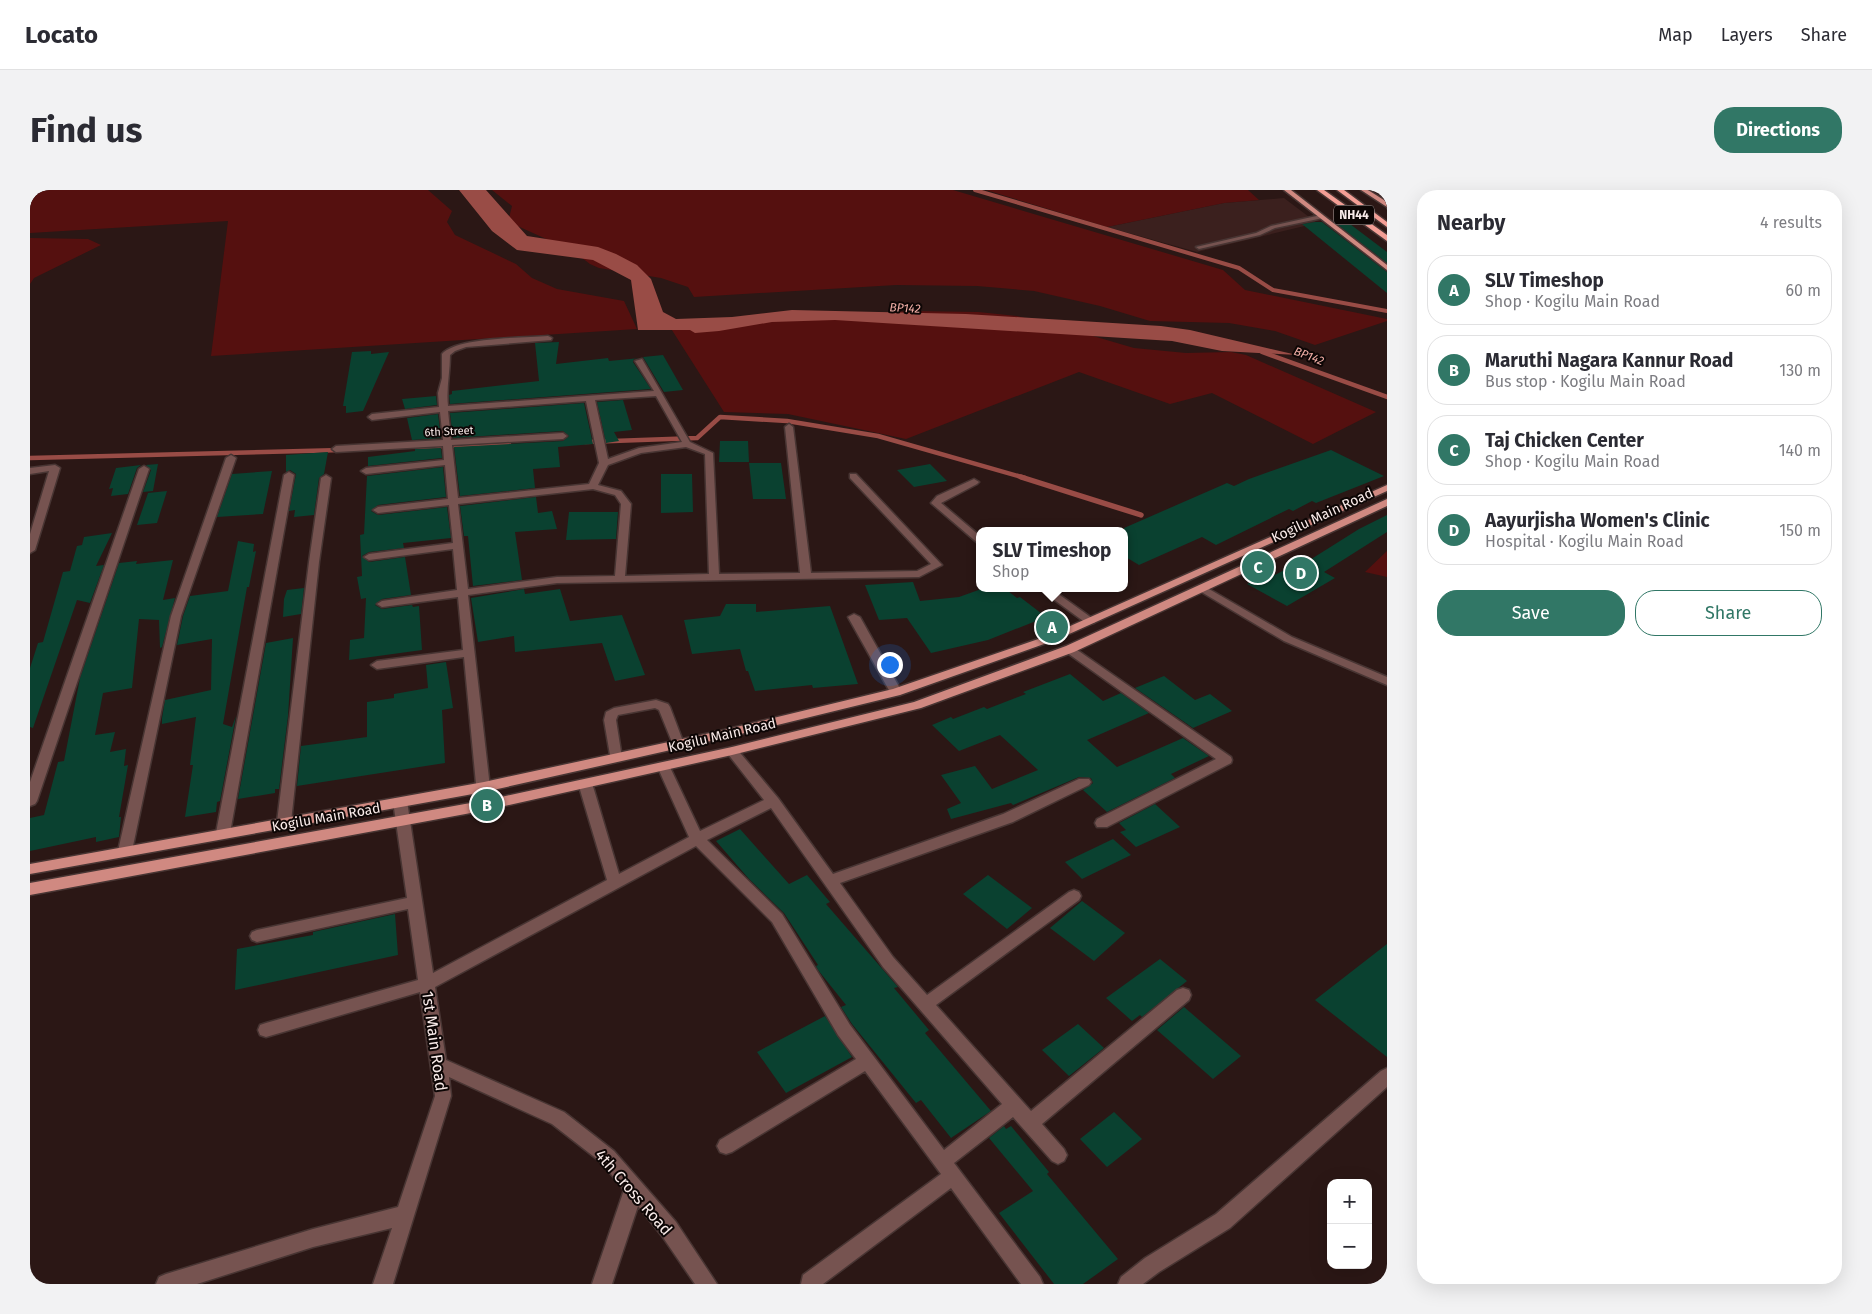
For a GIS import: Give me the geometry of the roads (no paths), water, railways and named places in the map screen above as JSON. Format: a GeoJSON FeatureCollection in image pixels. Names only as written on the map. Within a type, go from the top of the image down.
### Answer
{"type":"FeatureCollection","features":[{"type":"Feature","properties":{"kind":"highway","name":"NH44"},"geometry":{"type":"LineString","coordinates":[[1320,190],[1387,239]]}},
{"type":"Feature","properties":{"kind":"highway","name":"NH44"},"geometry":{"type":"LineString","coordinates":[[1340,190],[1387,224]]}},
{"type":"Feature","properties":{"kind":"main road"},"geometry":{"type":"LineString","coordinates":[[1286,190],[1387,268]]}},
{"type":"Feature","properties":{"kind":"main road"},"geometry":{"type":"LineString","coordinates":[[1364,190],[1387,205]]}},
{"type":"Feature","properties":{"kind":"main road","name":"Kogilu Main Road"},"geometry":{"type":"LineString","coordinates":[[30,869],[484,787],[678,744],[896,692],[1054,637],[1387,488]]}},
{"type":"Feature","properties":{"kind":"main road","name":"Kogilu Main Road"},"geometry":{"type":"LineString","coordinates":[[30,889],[485,805],[663,766],[917,705],[1070,649],[1387,502]]}},
{"type":"Feature","properties":{"kind":"main road"},"geometry":{"type":"LineString","coordinates":[[1163,588],[1181,598]]}},
{"type":"Feature","properties":{"kind":"street"},"geometry":{"type":"LineString","coordinates":[[1199,246],[1258,234],[1273,227],[1321,217]]}},
{"type":"Feature","properties":{"kind":"street"},"geometry":{"type":"LineString","coordinates":[[485,805],[442,393],[446,378],[446,354],[452,349],[479,343],[548,338]]}},
{"type":"Feature","properties":{"kind":"street"},"geometry":{"type":"LineString","coordinates":[[639,361],[660,393],[687,444]]}},
{"type":"Feature","properties":{"kind":"street"},"geometry":{"type":"LineString","coordinates":[[372,417],[444,409],[660,393]]}},
{"type":"Feature","properties":{"kind":"street"},"geometry":{"type":"LineString","coordinates":[[590,398],[604,463],[593,486]]}},
{"type":"Feature","properties":{"kind":"street"},"geometry":{"type":"LineString","coordinates":[[789,427],[806,577]]}},
{"type":"Feature","properties":{"kind":"street","name":"6th Street"},"geometry":{"type":"LineString","coordinates":[[336,449],[563,436]]}},
{"type":"Feature","properties":{"kind":"street"},"geometry":{"type":"LineString","coordinates":[[604,463],[639,451],[687,444],[709,453],[714,576]]}},
{"type":"Feature","properties":{"kind":"street"},"geometry":{"type":"LineString","coordinates":[[125,851],[176,616],[231,458]]}},
{"type":"Feature","properties":{"kind":"street"},"geometry":{"type":"LineString","coordinates":[[366,471],[450,462]]}},
{"type":"Feature","properties":{"kind":"street"},"geometry":{"type":"LineString","coordinates":[[30,471],[55,468],[30,550]]}},
{"type":"Feature","properties":{"kind":"street"},"geometry":{"type":"LineString","coordinates":[[30,801],[144,469]]}},
{"type":"Feature","properties":{"kind":"street"},"geometry":{"type":"LineString","coordinates":[[223,833],[289,475]]}},
{"type":"Feature","properties":{"kind":"street"},"geometry":{"type":"LineString","coordinates":[[382,604],[557,580],[919,574],[937,565],[853,476]]}},
{"type":"Feature","properties":{"kind":"street"},"geometry":{"type":"LineString","coordinates":[[284,822],[314,562],[326,478]]}},
{"type":"Feature","properties":{"kind":"street"},"geometry":{"type":"LineString","coordinates":[[974,482],[940,498],[936,503],[976,538]]}},
{"type":"Feature","properties":{"kind":"street"},"geometry":{"type":"LineString","coordinates":[[378,510],[593,486],[618,493],[626,504],[620,578]]}},
{"type":"Feature","properties":{"kind":"street"},"geometry":{"type":"LineString","coordinates":[[370,557],[458,545]]}},
{"type":"Feature","properties":{"kind":"street"},"geometry":{"type":"LineString","coordinates":[[1202,588],[1288,639],[1387,681]]}},
{"type":"Feature","properties":{"kind":"street"},"geometry":{"type":"LineString","coordinates":[[1049,592],[1090,621]]}},
{"type":"Feature","properties":{"kind":"street"},"geometry":{"type":"LineString","coordinates":[[854,617],[896,692]]}},
{"type":"Feature","properties":{"kind":"street"},"geometry":{"type":"LineString","coordinates":[[1070,649],[1226,760],[1102,823]]}},
{"type":"Feature","properties":{"kind":"street"},"geometry":{"type":"LineString","coordinates":[[377,665],[470,653]]}},
{"type":"Feature","properties":{"kind":"street"},"geometry":{"type":"LineString","coordinates":[[616,758],[610,720],[610,715],[614,712],[656,704],[661,705],[664,707],[678,744]]}},
{"type":"Feature","properties":{"kind":"street"},"geometry":{"type":"LineString","coordinates":[[732,750],[773,802],[888,962],[1031,1122],[1058,1155]]}},
{"type":"Feature","properties":{"kind":"street"},"geometry":{"type":"LineString","coordinates":[[663,766],[697,839],[777,918],[844,1030],[1032,1284]]}},
{"type":"Feature","properties":{"kind":"street"},"geometry":{"type":"LineString","coordinates":[[830,880],[1008,818],[1084,782]]}},
{"type":"Feature","properties":{"kind":"street"},"geometry":{"type":"LineString","coordinates":[[585,783],[615,883]]}},
{"type":"Feature","properties":{"kind":"street","name":"1st Main Road"},"geometry":{"type":"LineString","coordinates":[[383,1284],[444,1096],[400,801]]}},
{"type":"Feature","properties":{"kind":"street"},"geometry":{"type":"LineString","coordinates":[[266,1030],[426,984],[697,839],[773,802]]}},
{"type":"Feature","properties":{"kind":"street"},"geometry":{"type":"LineString","coordinates":[[926,1004],[1074,896]]}},
{"type":"Feature","properties":{"kind":"street"},"geometry":{"type":"LineString","coordinates":[[257,936],[414,902]]}},
{"type":"Feature","properties":{"kind":"street"},"geometry":{"type":"LineString","coordinates":[[1031,1122],[1182,996]]}},
{"type":"Feature","properties":{"kind":"street"},"geometry":{"type":"LineString","coordinates":[[726,1146],[867,1061]]}},
{"type":"Feature","properties":{"kind":"street","name":"4th Cross Road"},"geometry":{"type":"LineString","coordinates":[[439,1065],[558,1118],[608,1157],[669,1230],[707,1284]]}},
{"type":"Feature","properties":{"kind":"street"},"geometry":{"type":"LineString","coordinates":[[1128,1284],[1152,1265],[1223,1220],[1387,1076]]}},
{"type":"Feature","properties":{"kind":"street"},"geometry":{"type":"LineString","coordinates":[[810,1282],[947,1169],[1015,1105]]}},
{"type":"Feature","properties":{"kind":"street"},"geometry":{"type":"LineString","coordinates":[[602,1284],[634,1189]]}},
{"type":"Feature","properties":{"kind":"street"},"geometry":{"type":"LineString","coordinates":[[166,1284],[313,1238],[405,1215]]}},
{"type":"Feature","properties":{"kind":"waterway"},"geometry":{"type":"LineString","coordinates":[[975,190],[1239,268],[1273,290],[1387,311]]}},
{"type":"Feature","properties":{"kind":"waterway","name":"BP142"},"geometry":{"type":"LineString","coordinates":[[1262,352],[1387,397]]}},
{"type":"Feature","properties":{"kind":"waterway"},"geometry":{"type":"LineString","coordinates":[[585,442],[697,438],[720,417],[787,421],[878,436],[1025,478]]}},
{"type":"Feature","properties":{"kind":"waterway"},"geometry":{"type":"LineString","coordinates":[[417,447],[509,444]]}},
{"type":"Feature","properties":{"kind":"waterway"},"geometry":{"type":"LineString","coordinates":[[30,458],[342,450]]}},
{"type":"Feature","properties":{"kind":"waterway"},"geometry":{"type":"LineString","coordinates":[[1021,477],[1141,515]]}},
{"type":"Feature","properties":{"kind":"place","name":"Taj Chicken Center"},"geometry":{"type":"Point","coordinates":[1258,567]}},
{"type":"Feature","properties":{"kind":"place","name":"Aayurjisha Women's Clinic"},"geometry":{"type":"Point","coordinates":[1301,573]}},
{"type":"Feature","properties":{"kind":"place","name":"SLV Timeshop"},"geometry":{"type":"Point","coordinates":[1052,627]}},
{"type":"Feature","properties":{"kind":"place","name":"Maruthi Nagara Kannur Road"},"geometry":{"type":"Point","coordinates":[487,805]}}]}
